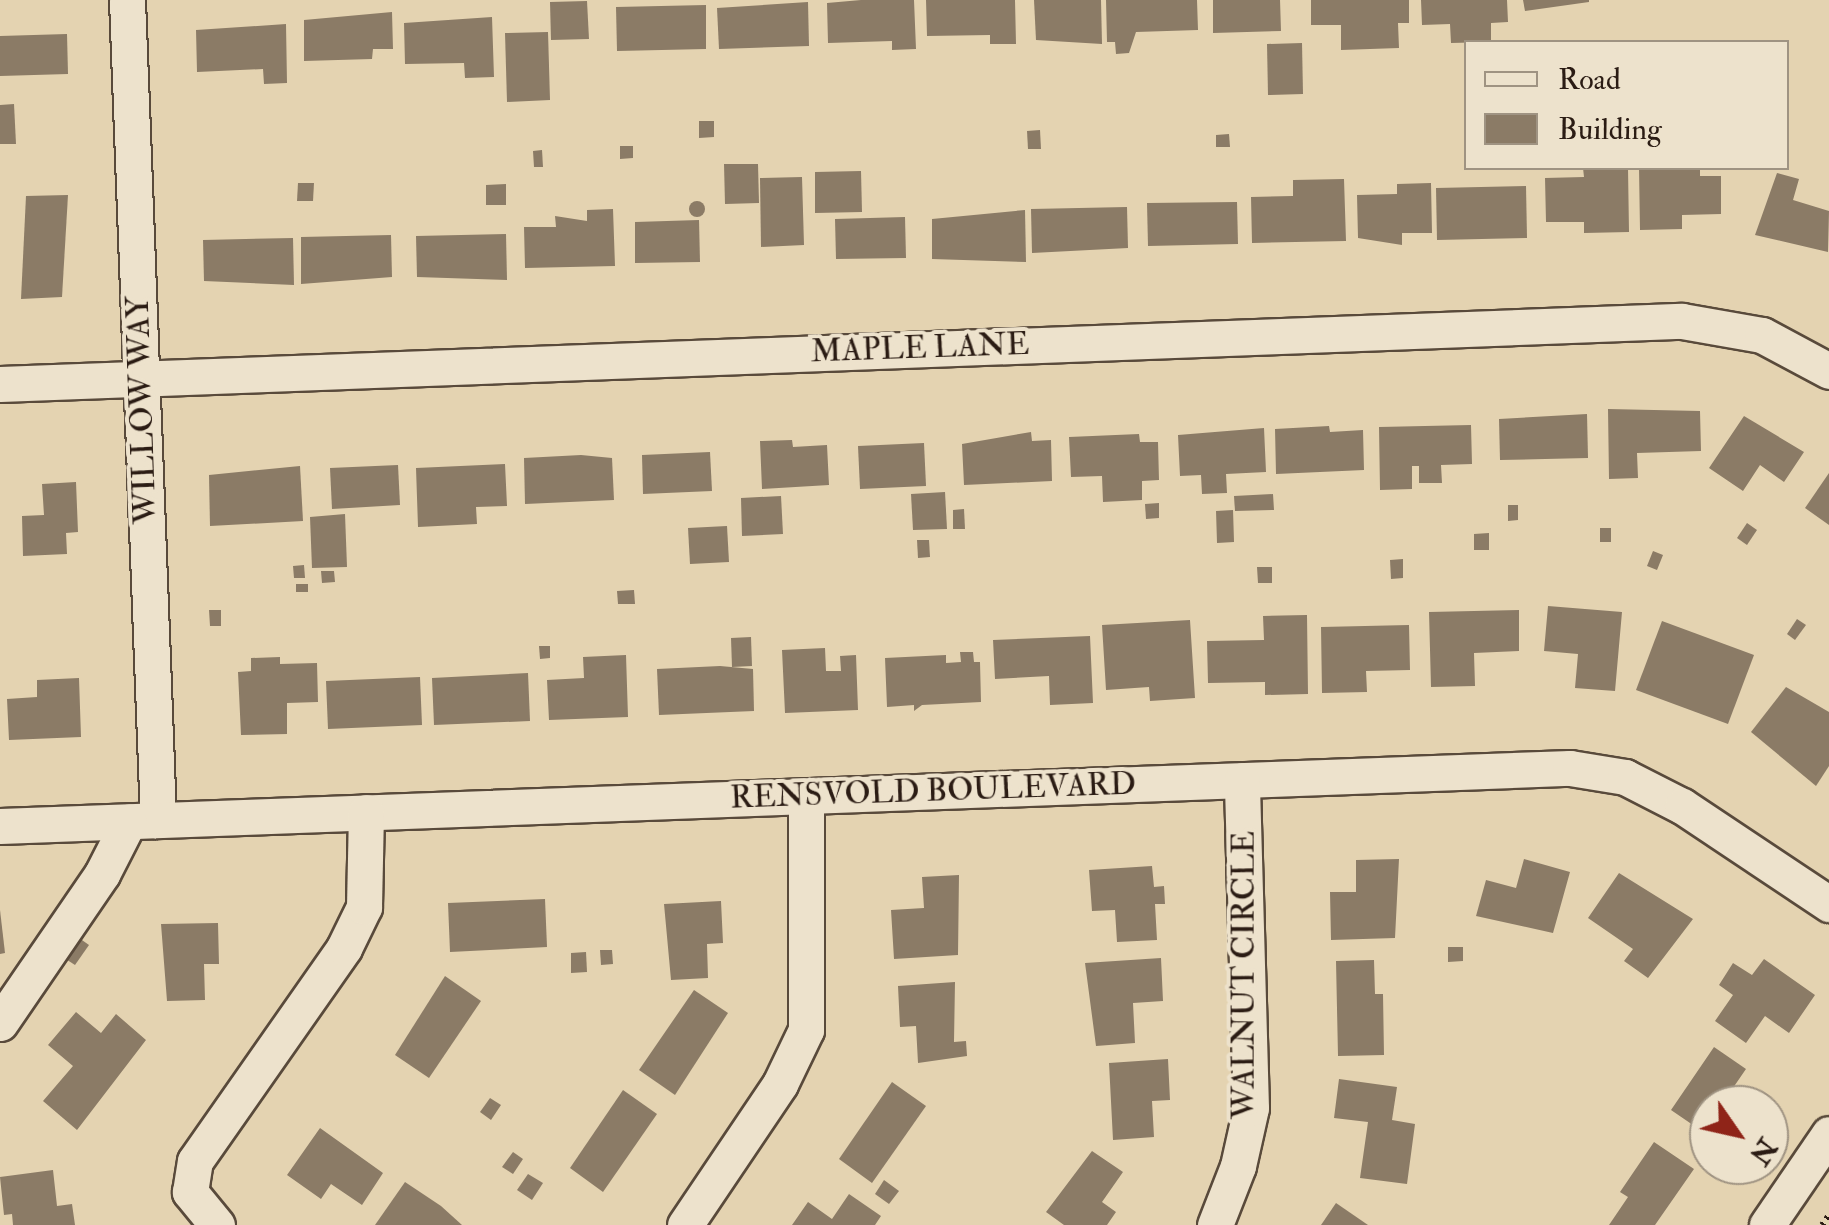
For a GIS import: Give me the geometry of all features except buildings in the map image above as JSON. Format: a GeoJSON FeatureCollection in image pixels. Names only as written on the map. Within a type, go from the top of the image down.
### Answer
{"type":"FeatureCollection","features":[{"type":"Feature","properties":{"kind":"street","name":"WILLOW WAY"},"geometry":{"type":"LineString","coordinates":[[126,0],[141,376],[143,821]]}},
{"type":"Feature","properties":{"kind":"street","name":"MAPLE LANE"},"geometry":{"type":"LineString","coordinates":[[0,384],[1682,321],[1762,335],[1829,371]]}},
{"type":"Feature","properties":{"kind":"street","name":"RENSVOLD BOULEVARD"},"geometry":{"type":"LineString","coordinates":[[0,826],[1570,768],[1625,777],[1682,806],[1829,904]]}},
{"type":"Feature","properties":{"kind":"street","name":"WALNUT CIRCLE"},"geometry":{"type":"LineString","coordinates":[[1215,1225],[1238,1166],[1251,1108],[1242,780]]}},
{"type":"Feature","properties":{"kind":"street"},"geometry":{"type":"LineString","coordinates":[[685,1225],[780,1084],[806,1030],[806,796]]}},
{"type":"Feature","properties":{"kind":"street"},"geometry":{"type":"LineString","coordinates":[[217,1225],[190,1192],[195,1161],[344,948],[364,907],[366,812]]}},
{"type":"Feature","properties":{"kind":"street"},"geometry":{"type":"LineString","coordinates":[[0,1023],[143,821]]}},
{"type":"Feature","properties":{"kind":"street"},"geometry":{"type":"LineString","coordinates":[[1768,1225],[1829,1134]]}},
{"type":"Feature","properties":{"kind":"path"},"geometry":{"type":"LineString","coordinates":[[1822,1225],[1829,1215]]}}]}
